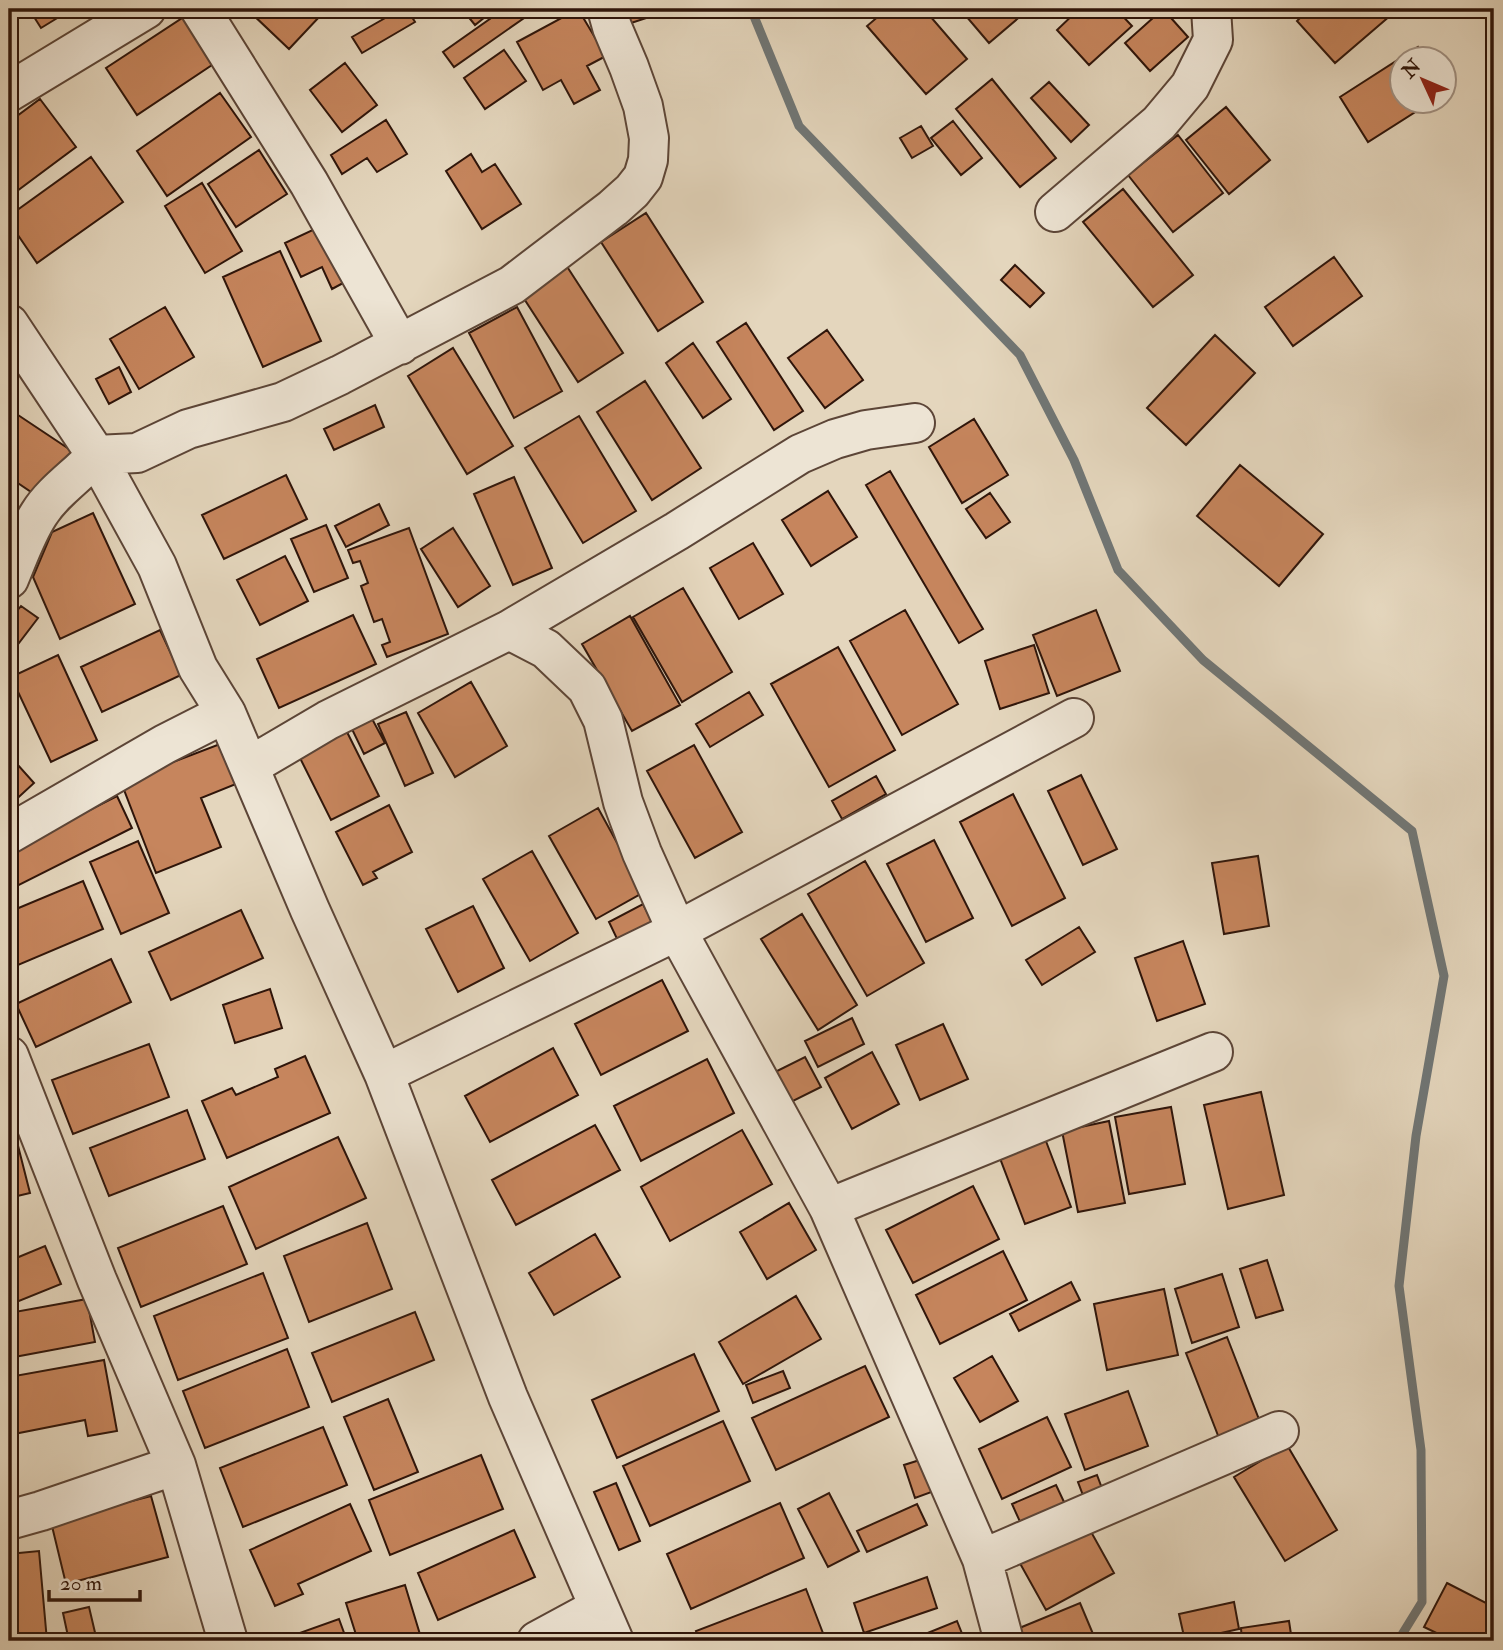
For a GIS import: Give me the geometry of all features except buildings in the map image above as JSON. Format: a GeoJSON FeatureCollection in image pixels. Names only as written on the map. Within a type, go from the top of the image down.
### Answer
{"type":"FeatureCollection","features":[{"type":"Feature","properties":{"kind":"street"},"geometry":{"type":"LineString","coordinates":[[9,92],[146,9]]}},
{"type":"Feature","properties":{"kind":"street"},"geometry":{"type":"LineString","coordinates":[[9,579],[24,509],[81,472],[96,455],[137,453],[188,429],[283,402],[400,345],[512,285],[632,191],[643,177],[648,160],[649,138],[643,106],[611,27],[607,9]]}},
{"type":"Feature","properties":{"kind":"street"},"geometry":{"type":"LineString","coordinates":[[1055,212],[1159,122],[1190,86],[1213,40],[1211,9]]}},
{"type":"Feature","properties":{"kind":"street"},"geometry":{"type":"LineString","coordinates":[[212,13],[400,345]]}},
{"type":"Feature","properties":{"kind":"street"},"geometry":{"type":"LineString","coordinates":[[9,324],[96,455],[157,566],[198,668],[226,713],[310,910],[384,1073],[508,1397],[606,1624],[537,1641]]}},
{"type":"Feature","properties":{"kind":"street"},"geometry":{"type":"LineString","coordinates":[[250,766],[328,720],[509,630],[677,531],[800,454],[835,439],[866,430],[915,423]]}},
{"type":"Feature","properties":{"kind":"street"},"geometry":{"type":"LineString","coordinates":[[509,630],[546,649],[587,688],[603,720],[623,802],[642,853],[677,931],[829,1208],[982,1559],[1004,1641]]}},
{"type":"Feature","properties":{"kind":"street"},"geometry":{"type":"LineString","coordinates":[[9,834],[164,744],[226,713]]}},
{"type":"Feature","properties":{"kind":"street"},"geometry":{"type":"LineString","coordinates":[[384,1073],[677,931],[1073,718]]}},
{"type":"Feature","properties":{"kind":"street"},"geometry":{"type":"LineString","coordinates":[[829,1208],[1213,1052]]}},
{"type":"Feature","properties":{"kind":"street"},"geometry":{"type":"LineString","coordinates":[[9,1056],[97,1280],[176,1465],[228,1641]]}},
{"type":"Feature","properties":{"kind":"street"},"geometry":{"type":"LineString","coordinates":[[982,1559],[1279,1431]]}},
{"type":"Feature","properties":{"kind":"street"},"geometry":{"type":"LineString","coordinates":[[9,1520],[176,1465]]}},
{"type":"Feature","properties":{"kind":"waterway"},"geometry":{"type":"LineString","coordinates":[[751,9],[799,126],[1020,355],[1074,460],[1118,570],[1203,660],[1412,831],[1444,976],[1416,1136],[1399,1286],[1421,1450],[1422,1602],[1398,1641]]}}]}
